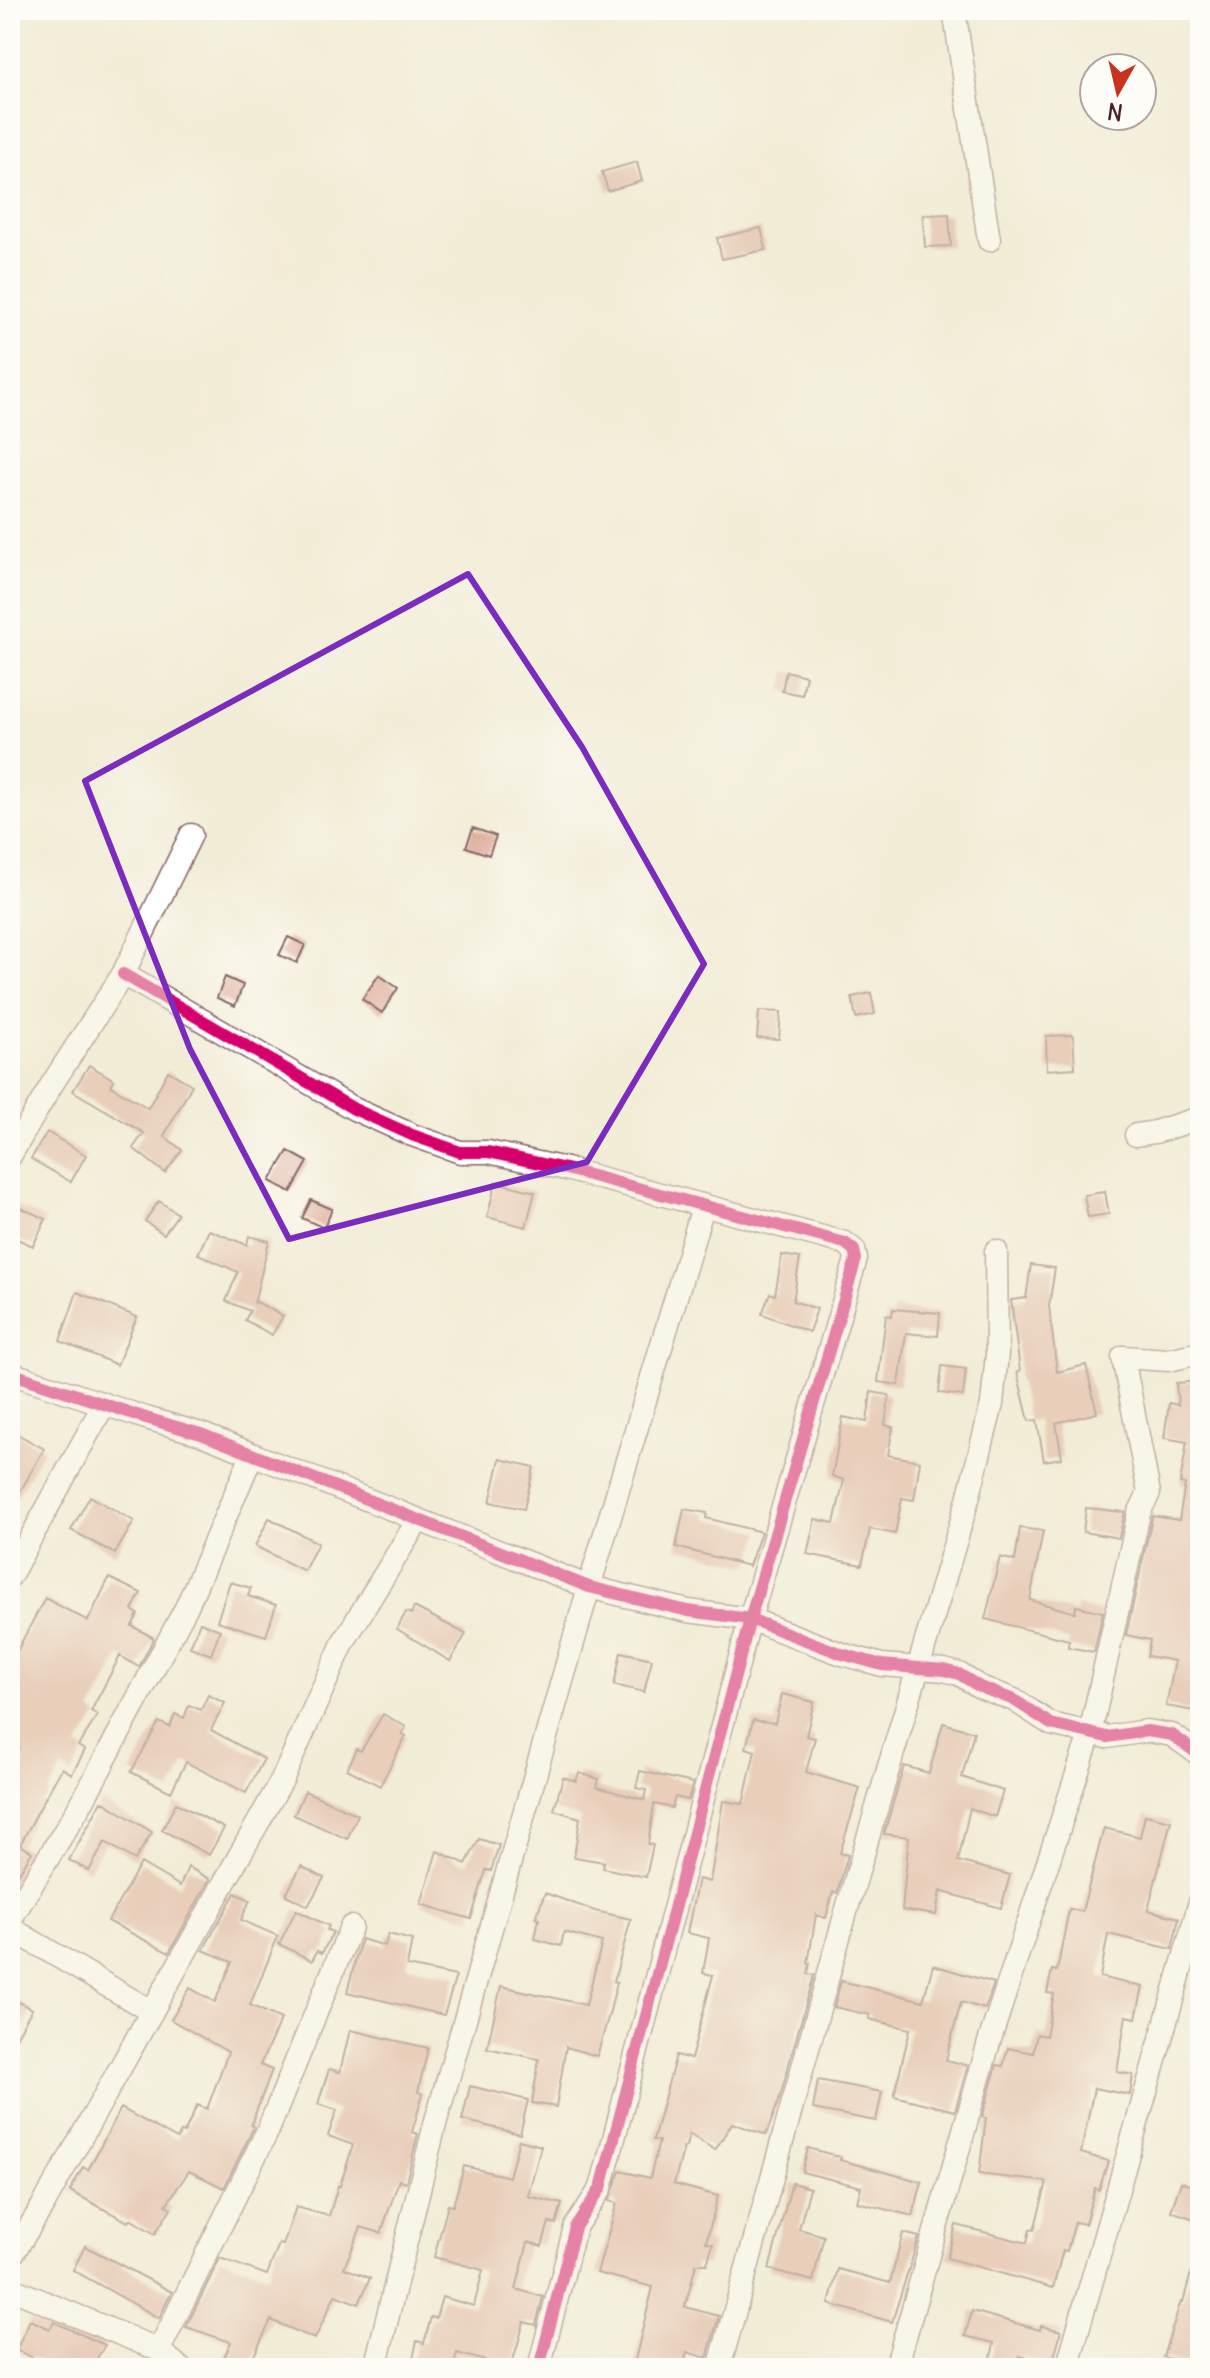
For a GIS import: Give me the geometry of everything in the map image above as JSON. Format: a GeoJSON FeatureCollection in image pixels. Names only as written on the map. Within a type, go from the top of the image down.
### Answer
{"type":"FeatureCollection","features":[{"type":"Feature","properties":{"kind":"street"},"geometry":{"type":"LineString","coordinates":[[954,10],[989,240]]}},
{"type":"Feature","properties":{"kind":"street"},"geometry":{"type":"LineString","coordinates":[[10,1156],[123,974],[191,835]]}},
{"type":"Feature","properties":{"kind":"street"},"geometry":{"type":"LineString","coordinates":[[123,974],[354,1109],[412,1135],[460,1152],[488,1152],[566,1169],[845,1243],[854,1250],[856,1259],[750,1619],[601,2188],[575,2227],[539,2368]]}},
{"type":"Feature","properties":{"kind":"street"},"geometry":{"type":"LineString","coordinates":[[1136,1135],[1168,1129],[1200,1118]]}},
{"type":"Feature","properties":{"kind":"street"},"geometry":{"type":"LineString","coordinates":[[375,2368],[435,2124],[589,1587],[703,1207]]}},
{"type":"Feature","properties":{"kind":"street"},"geometry":{"type":"LineString","coordinates":[[719,2368],[916,1668],[968,1499],[992,1404],[997,1354],[996,1251]]}},
{"type":"Feature","properties":{"kind":"street"},"geometry":{"type":"LineString","coordinates":[[896,2368],[990,2039],[1090,1734],[1139,1513],[1149,1493],[1123,1357],[1168,1360],[1200,1353]]}},
{"type":"Feature","properties":{"kind":"street"},"geometry":{"type":"LineString","coordinates":[[10,1373],[201,1434],[589,1587],[675,1608],[750,1619],[842,1654],[882,1665],[959,1674],[980,1687],[1014,1700],[1051,1724],[1107,1737],[1147,1731],[1172,1735],[1200,1755]]}},
{"type":"Feature","properties":{"kind":"street"},"geometry":{"type":"LineString","coordinates":[[10,1576],[104,1404]]}},
{"type":"Feature","properties":{"kind":"street"},"geometry":{"type":"LineString","coordinates":[[10,1920],[80,1806],[187,1606],[252,1455]]}},
{"type":"Feature","properties":{"kind":"street"},"geometry":{"type":"LineString","coordinates":[[10,2258],[282,1780],[344,1641],[418,1520]]}},
{"type":"Feature","properties":{"kind":"street"},"geometry":{"type":"LineString","coordinates":[[1067,2368],[1200,1902]]}},
{"type":"Feature","properties":{"kind":"street"},"geometry":{"type":"LineString","coordinates":[[159,2350],[268,2130],[351,1927]]}},
{"type":"Feature","properties":{"kind":"street"},"geometry":{"type":"LineString","coordinates":[[10,1928],[152,2012]]}},
{"type":"Feature","properties":{"kind":"street"},"geometry":{"type":"LineString","coordinates":[[10,2288],[159,2350],[180,2368]]}},
{"type":"Feature","properties":{"kind":"highlighted area"},"geometry":{"type":"Polygon","coordinates":[[[468,574],[582,747],[704,964],[587,1162],[289,1239],[190,1049],[85,781],[468,574]]]}},
{"type":"Feature","properties":{"kind":"building"},"geometry":{"type":"Polygon","coordinates":[[[637,162],[642,181],[608,191],[602,172],[637,162]]]}},
{"type":"Feature","properties":{"kind":"building"},"geometry":{"type":"Polygon","coordinates":[[[949,214],[951,246],[925,247],[923,215],[949,214]]]}},
{"type":"Feature","properties":{"kind":"building"},"geometry":{"type":"Polygon","coordinates":[[[761,228],[766,250],[722,259],[717,238],[761,228]]]}},
{"type":"Feature","properties":{"kind":"building"},"geometry":{"type":"Polygon","coordinates":[[[786,671],[806,676],[802,695],[782,691],[786,671]]]}},
{"type":"Feature","properties":{"kind":"building"},"geometry":{"type":"Polygon","coordinates":[[[473,828],[496,836],[489,855],[466,847],[473,828]]]}},
{"type":"Feature","properties":{"kind":"building"},"geometry":{"type":"Polygon","coordinates":[[[288,937],[305,945],[297,963],[279,955],[288,937]]]}},
{"type":"Feature","properties":{"kind":"building"},"geometry":{"type":"Polygon","coordinates":[[[379,975],[398,988],[382,1013],[362,999],[379,975]]]}},
{"type":"Feature","properties":{"kind":"building"},"geometry":{"type":"Polygon","coordinates":[[[225,977],[243,985],[235,1006],[217,998],[225,977]]]}},
{"type":"Feature","properties":{"kind":"building"},"geometry":{"type":"Polygon","coordinates":[[[871,993],[875,1014],[856,1018],[852,997],[871,993]]]}},
{"type":"Feature","properties":{"kind":"building"},"geometry":{"type":"Polygon","coordinates":[[[759,1011],[781,1012],[779,1039],[757,1038],[759,1011]]]}},
{"type":"Feature","properties":{"kind":"building"},"geometry":{"type":"Polygon","coordinates":[[[1073,1035],[1075,1068],[1047,1070],[1046,1036],[1073,1035]]]}},
{"type":"Feature","properties":{"kind":"building"},"geometry":{"type":"Polygon","coordinates":[[[89,1065],[114,1080],[111,1086],[148,1108],[168,1071],[192,1085],[164,1136],[182,1150],[165,1173],[133,1148],[144,1133],[73,1091],[89,1065]]]}},
{"type":"Feature","properties":{"kind":"building"},"geometry":{"type":"Polygon","coordinates":[[[47,1132],[86,1155],[71,1182],[31,1159],[47,1132]]]}},
{"type":"Feature","properties":{"kind":"building"},"geometry":{"type":"Polygon","coordinates":[[[288,1151],[308,1162],[291,1192],[270,1181],[288,1151]]]}},
{"type":"Feature","properties":{"kind":"building"},"geometry":{"type":"Polygon","coordinates":[[[496,1182],[535,1192],[526,1227],[487,1217],[496,1182]]]}},
{"type":"Feature","properties":{"kind":"building"},"geometry":{"type":"Polygon","coordinates":[[[1105,1192],[1109,1214],[1088,1217],[1084,1195],[1105,1192]]]}},
{"type":"Feature","properties":{"kind":"building"},"geometry":{"type":"Polygon","coordinates":[[[311,1200],[332,1209],[324,1228],[302,1218],[311,1200]]]}},
{"type":"Feature","properties":{"kind":"building"},"geometry":{"type":"Polygon","coordinates":[[[159,1201],[178,1214],[164,1234],[145,1221],[159,1201]]]}},
{"type":"Feature","properties":{"kind":"building"},"geometry":{"type":"Polygon","coordinates":[[[10,1203],[46,1219],[33,1246],[10,1236],[10,1203]]]}},
{"type":"Feature","properties":{"kind":"building"},"geometry":{"type":"Polygon","coordinates":[[[209,1230],[247,1245],[249,1236],[269,1241],[254,1304],[255,1301],[283,1316],[272,1335],[245,1320],[250,1311],[226,1301],[238,1272],[198,1254],[209,1230]]]}},
{"type":"Feature","properties":{"kind":"building"},"geometry":{"type":"Polygon","coordinates":[[[782,1255],[800,1258],[793,1301],[817,1309],[809,1332],[762,1314],[770,1293],[775,1295],[782,1255]]]}},
{"type":"Feature","properties":{"kind":"building"},"geometry":{"type":"Polygon","coordinates":[[[1031,1265],[1055,1268],[1049,1306],[1057,1372],[1086,1365],[1097,1413],[1056,1423],[1062,1458],[1044,1461],[1037,1420],[1029,1421],[1017,1372],[1020,1371],[1011,1300],[1026,1298],[1031,1265]]]}},
{"type":"Feature","properties":{"kind":"building"},"geometry":{"type":"Polygon","coordinates":[[[77,1292],[137,1317],[117,1365],[60,1341],[77,1292]]]}},
{"type":"Feature","properties":{"kind":"building"},"geometry":{"type":"Polygon","coordinates":[[[893,1309],[940,1313],[938,1336],[906,1333],[899,1385],[878,1382],[886,1315],[892,1316],[893,1309]]]}},
{"type":"Feature","properties":{"kind":"building"},"geometry":{"type":"Polygon","coordinates":[[[942,1366],[966,1369],[963,1396],[939,1393],[942,1366]]]}},
{"type":"Feature","properties":{"kind":"building"},"geometry":{"type":"Polygon","coordinates":[[[1200,1381],[1200,1579],[1197,1599],[1200,1600],[1200,1712],[1166,1706],[1175,1661],[1147,1656],[1150,1640],[1126,1635],[1152,1518],[1179,1520],[1185,1484],[1180,1483],[1187,1442],[1164,1438],[1169,1403],[1178,1405],[1176,1383],[1200,1381]]]}},
{"type":"Feature","properties":{"kind":"building"},"geometry":{"type":"Polygon","coordinates":[[[871,1392],[889,1395],[885,1425],[893,1427],[888,1455],[920,1461],[914,1500],[902,1498],[895,1534],[870,1529],[862,1565],[807,1554],[815,1519],[834,1523],[844,1480],[832,1476],[843,1417],[867,1422],[871,1392]]]}},
{"type":"Feature","properties":{"kind":"building"},"geometry":{"type":"Polygon","coordinates":[[[10,1430],[44,1449],[10,1510],[10,1430]]]}},
{"type":"Feature","properties":{"kind":"building"},"geometry":{"type":"Polygon","coordinates":[[[500,1459],[534,1467],[524,1509],[490,1502],[500,1459]]]}},
{"type":"Feature","properties":{"kind":"building"},"geometry":{"type":"Polygon","coordinates":[[[90,1496],[134,1521],[115,1554],[71,1530],[90,1496]]]}},
{"type":"Feature","properties":{"kind":"building"},"geometry":{"type":"Polygon","coordinates":[[[1086,1508],[1125,1512],[1119,1538],[1083,1532],[1086,1508]]]}},
{"type":"Feature","properties":{"kind":"building"},"geometry":{"type":"Polygon","coordinates":[[[684,1509],[707,1513],[706,1518],[761,1532],[749,1566],[676,1547],[684,1509]]]}},
{"type":"Feature","properties":{"kind":"building"},"geometry":{"type":"Polygon","coordinates":[[[269,1518],[318,1543],[304,1571],[255,1546],[269,1518]]]}},
{"type":"Feature","properties":{"kind":"building"},"geometry":{"type":"Polygon","coordinates":[[[1020,1528],[1043,1531],[1030,1600],[1075,1613],[1076,1606],[1103,1612],[1094,1652],[1068,1647],[1069,1640],[985,1619],[1000,1557],[1015,1561],[1020,1528]]]}},
{"type":"Feature","properties":{"kind":"building"},"geometry":{"type":"Polygon","coordinates":[[[109,1578],[141,1593],[132,1610],[138,1614],[132,1626],[154,1638],[139,1667],[120,1656],[91,1711],[98,1715],[78,1746],[85,1750],[72,1774],[62,1768],[20,1845],[32,1852],[10,1888],[10,1764],[19,1747],[10,1742],[10,1664],[45,1598],[88,1621],[109,1578]]]}},
{"type":"Feature","properties":{"kind":"building"},"geometry":{"type":"Polygon","coordinates":[[[230,1582],[251,1588],[248,1596],[276,1605],[266,1636],[217,1621],[230,1582]]]}},
{"type":"Feature","properties":{"kind":"building"},"geometry":{"type":"Polygon","coordinates":[[[414,1607],[466,1634],[450,1661],[397,1629],[406,1612],[411,1614],[414,1607]]]}},
{"type":"Feature","properties":{"kind":"building"},"geometry":{"type":"Polygon","coordinates":[[[200,1622],[220,1630],[211,1655],[190,1647],[200,1622]]]}},
{"type":"Feature","properties":{"kind":"building"},"geometry":{"type":"Polygon","coordinates":[[[621,1652],[652,1659],[644,1692],[614,1685],[621,1652]]]}},
{"type":"Feature","properties":{"kind":"building"},"geometry":{"type":"Polygon","coordinates":[[[782,1694],[814,1702],[806,1736],[815,1738],[806,1772],[860,1788],[840,1853],[848,1855],[826,1918],[816,1915],[808,1963],[808,1974],[814,1975],[766,2135],[732,2123],[715,2150],[689,2134],[684,2147],[674,2184],[718,2196],[706,2242],[713,2244],[707,2264],[696,2264],[685,2307],[719,2316],[707,2358],[687,2352],[683,2368],[633,2368],[653,2287],[597,2273],[617,2203],[609,2201],[620,2171],[650,2178],[659,2141],[653,2140],[676,2055],[691,2059],[713,1975],[703,1973],[709,1938],[687,1933],[698,1879],[710,1882],[723,1801],[743,1804],[755,1751],[746,1748],[753,1720],[775,1723],[782,1694]]]}},
{"type":"Feature","properties":{"kind":"building"},"geometry":{"type":"Polygon","coordinates":[[[208,1695],[225,1703],[211,1730],[264,1759],[246,1793],[186,1762],[171,1792],[131,1772],[159,1722],[170,1727],[175,1714],[184,1718],[189,1705],[201,1710],[208,1695]]]}},
{"type":"Feature","properties":{"kind":"building"},"geometry":{"type":"Polygon","coordinates":[[[383,1714],[406,1727],[402,1734],[406,1736],[380,1786],[347,1769],[357,1749],[361,1751],[383,1714]]]}},
{"type":"Feature","properties":{"kind":"building"},"geometry":{"type":"Polygon","coordinates":[[[943,1723],[974,1732],[962,1777],[1003,1791],[995,1817],[970,1808],[958,1861],[1010,1875],[1001,1908],[940,1891],[936,1915],[902,1910],[909,1837],[884,1834],[904,1766],[929,1773],[943,1723]]]}},
{"type":"Feature","properties":{"kind":"building"},"geometry":{"type":"Polygon","coordinates":[[[640,1771],[693,1783],[688,1800],[675,1797],[672,1808],[654,1804],[648,1844],[653,1845],[646,1877],[603,1868],[604,1862],[574,1857],[580,1818],[554,1810],[563,1777],[576,1781],[579,1773],[599,1779],[597,1787],[644,1800],[646,1790],[636,1788],[640,1771]]]}},
{"type":"Feature","properties":{"kind":"building"},"geometry":{"type":"Polygon","coordinates":[[[305,1791],[358,1815],[347,1839],[294,1815],[305,1791]]]}},
{"type":"Feature","properties":{"kind":"building"},"geometry":{"type":"Polygon","coordinates":[[[102,1801],[152,1832],[135,1860],[105,1842],[89,1871],[69,1860],[102,1801]]]}},
{"type":"Feature","properties":{"kind":"building"},"geometry":{"type":"Polygon","coordinates":[[[176,1803],[224,1828],[209,1855],[162,1830],[176,1803]]]}},
{"type":"Feature","properties":{"kind":"building"},"geometry":{"type":"Polygon","coordinates":[[[1145,1815],[1171,1821],[1148,1910],[1179,1918],[1172,1949],[1108,1934],[1100,1977],[1143,1987],[1136,2018],[1126,2016],[1117,2072],[1133,2075],[1130,2095],[1094,2088],[1081,2153],[1108,2161],[1099,2190],[1095,2188],[1085,2224],[1075,2222],[1067,2251],[1063,2250],[1053,2288],[947,2258],[956,2225],[1027,2243],[1030,2229],[1034,2230],[1047,2182],[979,2174],[986,2118],[982,2117],[997,2065],[1003,2066],[1008,2048],[1033,2053],[1037,2034],[1046,2036],[1054,1994],[1047,1993],[1052,1970],[1057,1971],[1069,1909],[1082,1911],[1104,1828],[1140,1837],[1145,1815]]]}},
{"type":"Feature","properties":{"kind":"building"},"geometry":{"type":"Polygon","coordinates":[[[479,1839],[499,1845],[491,1871],[486,1870],[471,1919],[421,1904],[437,1851],[466,1864],[479,1839]]]}},
{"type":"Feature","properties":{"kind":"building"},"geometry":{"type":"Polygon","coordinates":[[[141,1863],[180,1886],[188,1867],[210,1879],[169,1953],[108,1921],[141,1863]]]}},
{"type":"Feature","properties":{"kind":"building"},"geometry":{"type":"Polygon","coordinates":[[[301,1866],[324,1878],[308,1906],[286,1895],[301,1866]]]}},
{"type":"Feature","properties":{"kind":"building"},"geometry":{"type":"Polygon","coordinates":[[[235,1893],[250,1900],[241,1920],[278,1936],[250,2005],[281,2019],[260,2065],[272,2070],[251,2125],[254,2127],[224,2188],[189,2171],[166,2205],[171,2208],[155,2234],[70,2191],[83,2167],[88,2170],[121,2108],[177,2139],[181,2132],[184,2133],[197,2105],[207,2109],[228,2052],[171,2020],[190,1988],[215,2002],[232,1962],[203,1950],[235,1893]]]}},
{"type":"Feature","properties":{"kind":"building"},"geometry":{"type":"Polygon","coordinates":[[[545,1893],[595,1911],[631,1919],[597,2056],[566,2047],[556,2107],[532,2103],[539,2059],[487,2048],[501,1986],[586,2005],[602,1942],[564,1932],[561,1946],[535,1939],[539,1918],[536,1917],[545,1893]]]}},
{"type":"Feature","properties":{"kind":"building"},"geometry":{"type":"Polygon","coordinates":[[[296,1910],[329,1926],[327,1930],[333,1932],[322,1953],[317,1951],[312,1961],[279,1944],[296,1910]]]}},
{"type":"Feature","properties":{"kind":"building"},"geometry":{"type":"Polygon","coordinates":[[[388,1934],[412,1940],[407,1966],[456,1976],[444,2015],[347,1992],[361,1939],[385,1946],[388,1934]]]}},
{"type":"Feature","properties":{"kind":"building"},"geometry":{"type":"Polygon","coordinates":[[[933,1965],[994,1983],[985,2009],[961,2002],[946,2060],[968,2065],[955,2111],[894,2096],[910,2029],[834,2007],[841,1981],[923,2001],[933,1965]]]}},
{"type":"Feature","properties":{"kind":"building"},"geometry":{"type":"Polygon","coordinates":[[[10,1997],[32,2009],[10,2048],[10,1997]]]}},
{"type":"Feature","properties":{"kind":"building"},"geometry":{"type":"Polygon","coordinates":[[[350,2030],[428,2048],[418,2092],[423,2094],[412,2132],[418,2134],[406,2182],[399,2180],[381,2233],[361,2227],[344,2268],[370,2278],[359,2304],[335,2295],[315,2339],[271,2320],[248,2368],[219,2368],[231,2342],[186,2327],[220,2258],[267,2275],[279,2244],[283,2245],[296,2207],[329,2216],[353,2145],[328,2136],[337,2110],[318,2104],[329,2069],[340,2072],[350,2030]]]}},
{"type":"Feature","properties":{"kind":"building"},"geometry":{"type":"Polygon","coordinates":[[[818,2080],[882,2092],[876,2121],[813,2109],[818,2080]]]}},
{"type":"Feature","properties":{"kind":"building"},"geometry":{"type":"Polygon","coordinates":[[[470,2086],[528,2100],[520,2134],[462,2120],[470,2086]]]}},
{"type":"Feature","properties":{"kind":"building"},"geometry":{"type":"Polygon","coordinates":[[[519,2140],[541,2146],[528,2196],[562,2204],[556,2224],[549,2222],[542,2246],[528,2242],[516,2289],[543,2297],[536,2325],[524,2322],[511,2368],[457,2353],[453,2368],[411,2368],[417,2341],[424,2343],[431,2317],[436,2318],[442,2297],[474,2306],[483,2270],[434,2257],[448,2205],[453,2206],[464,2166],[509,2177],[519,2140]]]}},
{"type":"Feature","properties":{"kind":"building"},"geometry":{"type":"Polygon","coordinates":[[[808,2148],[922,2182],[913,2216],[857,2202],[861,2187],[802,2172],[808,2148]]]}},
{"type":"Feature","properties":{"kind":"building"},"geometry":{"type":"Polygon","coordinates":[[[1181,2182],[1200,2189],[1200,2221],[1171,2211],[1181,2182]]]}},
{"type":"Feature","properties":{"kind":"building"},"geometry":{"type":"Polygon","coordinates":[[[792,2183],[810,2188],[799,2229],[824,2236],[813,2281],[769,2269],[792,2183]]]}},
{"type":"Feature","properties":{"kind":"building"},"geometry":{"type":"Polygon","coordinates":[[[903,2233],[919,2237],[892,2322],[829,2304],[838,2269],[890,2283],[903,2233]]]}},
{"type":"Feature","properties":{"kind":"building"},"geometry":{"type":"Polygon","coordinates":[[[85,2246],[172,2292],[159,2318],[73,2270],[85,2246]]]}},
{"type":"Feature","properties":{"kind":"building"},"geometry":{"type":"Polygon","coordinates":[[[1194,2262],[1200,2263],[1200,2368],[1163,2357],[1194,2262]]]}},
{"type":"Feature","properties":{"kind":"building"},"geometry":{"type":"Polygon","coordinates":[[[972,2311],[1040,2330],[1041,2326],[1061,2331],[1052,2365],[1020,2356],[1016,2368],[989,2368],[994,2343],[965,2336],[972,2311]]]}},
{"type":"Feature","properties":{"kind":"building"},"geometry":{"type":"Polygon","coordinates":[[[30,2320],[50,2329],[54,2322],[105,2345],[91,2368],[55,2368],[16,2350],[30,2320]]]}},
{"type":"Feature","properties":{"kind":"cycle path"},"geometry":{"type":"LineString","coordinates":[[123,974],[354,1109],[412,1135],[460,1152],[488,1152],[566,1169],[845,1243],[854,1250],[856,1259],[750,1619],[601,2188],[575,2227],[539,2368]]}},
{"type":"Feature","properties":{"kind":"cycle path"},"geometry":{"type":"LineString","coordinates":[[10,1373],[201,1434],[589,1587],[688,1611],[750,1619],[842,1654],[882,1665],[959,1674],[980,1687],[1014,1700],[1051,1724],[1107,1737],[1147,1731],[1172,1735],[1200,1755]]}}]}
